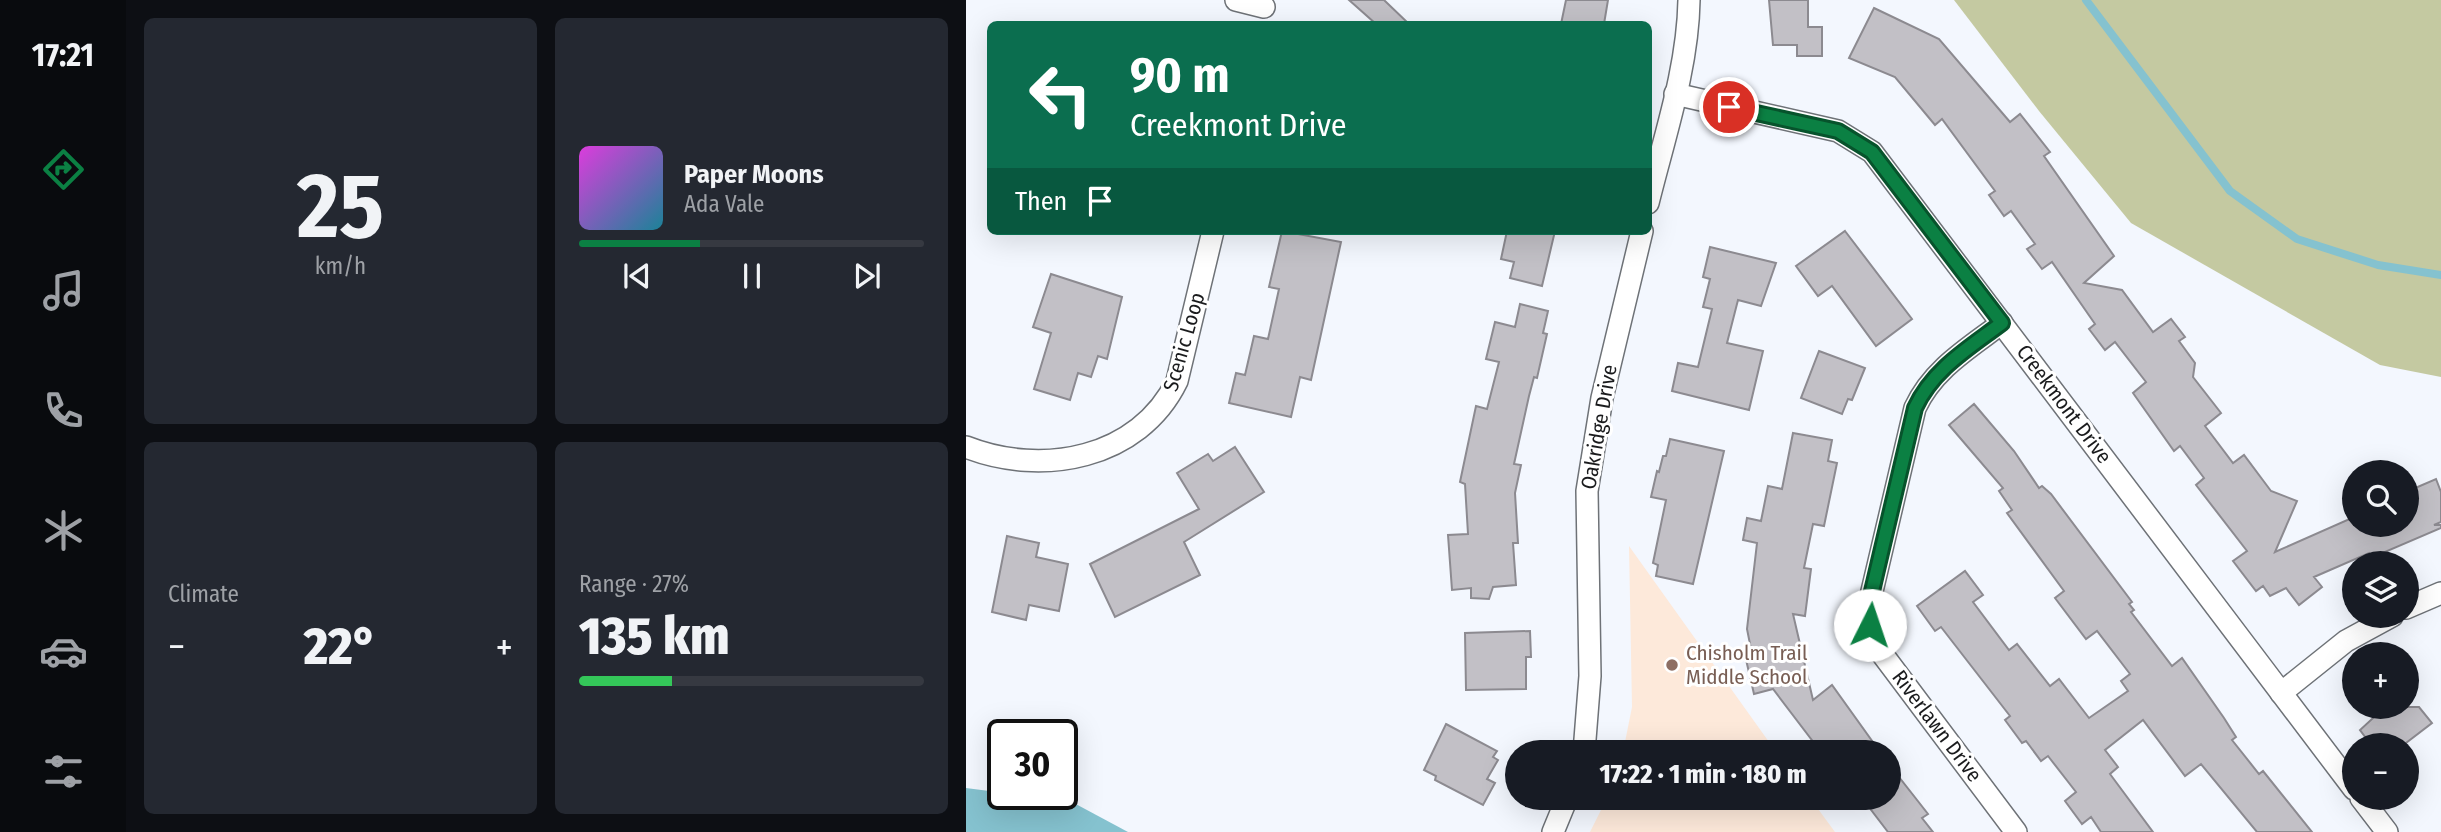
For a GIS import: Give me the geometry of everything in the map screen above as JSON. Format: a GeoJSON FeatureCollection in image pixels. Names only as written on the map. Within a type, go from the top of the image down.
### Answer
{"type":"FeatureCollection","features":[{"type":"Feature","properties":{"kind":"street"},"geometry":{"type":"LineString","coordinates":[[1236,0],[1264,10]]}},
{"type":"Feature","properties":{"kind":"street"},"geometry":{"type":"LineString","coordinates":[[1652,187],[1675,94],[1687,33],[1689,0]]}},
{"type":"Feature","properties":{"kind":"street","name":"Creekmont Drive"},"geometry":{"type":"LineString","coordinates":[[1675,94],[1838,131],[1872,152],[2342,773]]}},
{"type":"Feature","properties":{"kind":"street","name":"Scenic Loop"},"geometry":{"type":"LineString","coordinates":[[966,447],[993,458],[1022,462],[1053,461],[1113,445],[1149,422],[1166,404],[1177,381],[1212,235]]}},
{"type":"Feature","properties":{"kind":"street","name":"Oakridge Drive"},"geometry":{"type":"LineString","coordinates":[[1585,740],[1590,676],[1587,491],[1602,398],[1641,235]]}},
{"type":"Feature","properties":{"kind":"street","name":"Riverlawn Drive"},"geometry":{"type":"LineString","coordinates":[[2002,323],[1937,373],[1924,389],[1915,408],[1869,604],[1870,625],[1877,647],[2016,832]]}},
{"type":"Feature","properties":{"kind":"street"},"geometry":{"type":"LineString","coordinates":[[2419,602],[2441,593]]}},
{"type":"Feature","properties":{"kind":"street"},"geometry":{"type":"LineString","coordinates":[[2281,693],[2346,641],[2370,628]]}},
{"type":"Feature","properties":{"kind":"street"},"geometry":{"type":"LineString","coordinates":[[1553,832],[1562,810]]}},
{"type":"Feature","properties":{"kind":"street"},"geometry":{"type":"LineString","coordinates":[[2370,810],[2387,832]]}},
{"type":"Feature","properties":{"kind":"shaded area","name":"Chisholm Trail Middle School"},"geometry":{"type":"Polygon","coordinates":[[[1629,546],[1767,740],[1625,740],[1632,707],[1629,546]]]}},
{"type":"Feature","properties":{"kind":"shaded area"},"geometry":{"type":"Polygon","coordinates":[[[1601,810],[1819,810],[1835,832],[1590,832],[1601,810]]]}},
{"type":"Feature","properties":{"kind":"green space"},"geometry":{"type":"Polygon","coordinates":[[[1954,0],[2441,0],[2441,377],[2380,365],[2131,223],[2039,111],[1954,0]]]}},
{"type":"Feature","properties":{"kind":"water"},"geometry":{"type":"Polygon","coordinates":[[[966,788],[987,791],[987,810],[1078,810],[1078,805],[1128,832],[966,832],[966,788]]]}},
{"type":"Feature","properties":{"kind":"building"},"geometry":{"type":"Polygon","coordinates":[[[1349,0],[1384,0],[1406,21],[1373,21],[1349,0]]]}},
{"type":"Feature","properties":{"kind":"building"},"geometry":{"type":"Polygon","coordinates":[[[1566,0],[1608,0],[1604,21],[1562,21],[1566,0]]]}},
{"type":"Feature","properties":{"kind":"building"},"geometry":{"type":"Polygon","coordinates":[[[1769,0],[1808,0],[1808,27],[1822,27],[1822,56],[1797,56],[1797,45],[1773,45],[1769,0]]]}},
{"type":"Feature","properties":{"kind":"building"},"geometry":{"type":"Polygon","coordinates":[[[1874,8],[1939,39],[2010,122],[2020,114],[2050,152],[2044,156],[2114,256],[2084,283],[2122,290],[2153,332],[2171,319],[2185,337],[2179,341],[2195,363],[2193,377],[2221,413],[2205,426],[2233,463],[2244,455],[2271,491],[2297,501],[2275,552],[2342,522],[2342,537],[2419,537],[2419,486],[2436,479],[2441,492],[2441,522],[2434,525],[2441,525],[2441,528],[2387,551],[2342,551],[2342,565],[2314,577],[2322,587],[2299,605],[2286,588],[2270,596],[2263,586],[2256,591],[2233,561],[2247,551],[2196,485],[2204,478],[2180,446],[2174,451],[2133,393],[2146,382],[2115,342],[2105,350],[2089,329],[2095,324],[2052,262],[2042,269],[2027,249],[2035,244],[2011,211],[2004,216],[1989,195],[1995,191],[1942,119],[1935,125],[1895,77],[1849,58],[1874,8]]]}},
{"type":"Feature","properties":{"kind":"building"},"geometry":{"type":"Polygon","coordinates":[[[1845,231],[1912,319],[1876,346],[1832,286],[1818,296],[1796,266],[1845,231]]]}},
{"type":"Feature","properties":{"kind":"building"},"geometry":{"type":"Polygon","coordinates":[[[1281,235],[1303,235],[1341,242],[1311,380],[1300,377],[1291,417],[1229,403],[1236,373],[1245,375],[1254,336],[1268,339],[1279,289],[1269,287],[1281,235]]]}},
{"type":"Feature","properties":{"kind":"building"},"geometry":{"type":"Polygon","coordinates":[[[1506,235],[1554,235],[1542,286],[1510,278],[1514,262],[1501,259],[1506,235]]]}},
{"type":"Feature","properties":{"kind":"building"},"geometry":{"type":"Polygon","coordinates":[[[1710,247],[1776,263],[1761,306],[1738,300],[1727,343],[1763,351],[1749,410],[1672,391],[1678,363],[1698,367],[1712,309],[1703,307],[1710,279],[1703,277],[1710,247]]]}},
{"type":"Feature","properties":{"kind":"building"},"geometry":{"type":"Polygon","coordinates":[[[1051,274],[1122,297],[1107,359],[1098,356],[1091,377],[1078,373],[1070,400],[1034,389],[1051,333],[1033,327],[1051,274]]]}},
{"type":"Feature","properties":{"kind":"building"},"geometry":{"type":"Polygon","coordinates":[[[1520,304],[1548,311],[1543,333],[1547,334],[1537,378],[1534,377],[1529,396],[1514,464],[1521,465],[1515,493],[1518,543],[1513,543],[1516,585],[1493,587],[1489,599],[1471,598],[1471,588],[1452,590],[1448,535],[1468,534],[1465,484],[1460,482],[1476,406],[1487,409],[1499,362],[1486,359],[1495,322],[1515,327],[1520,304]]]}},
{"type":"Feature","properties":{"kind":"building"},"geometry":{"type":"Polygon","coordinates":[[[1819,351],[1865,368],[1852,400],[1848,399],[1842,414],[1801,398],[1819,351]]]}},
{"type":"Feature","properties":{"kind":"building"},"geometry":{"type":"Polygon","coordinates":[[[1974,404],[2014,451],[2039,488],[2042,486],[2051,494],[2132,602],[2129,604],[2134,610],[2131,612],[2172,666],[2182,658],[2236,737],[2232,740],[2259,774],[2263,771],[2312,832],[2257,832],[2201,764],[2185,776],[2143,720],[2105,750],[2118,767],[2110,774],[2153,832],[2101,832],[2091,817],[2082,824],[2065,801],[2076,792],[2048,756],[2041,761],[2026,741],[2022,743],[2005,720],[2010,716],[1941,627],[1935,631],[1917,606],[1965,571],[1983,595],[1973,602],[2009,650],[2017,644],[2050,686],[2059,679],[2089,718],[2128,691],[2121,681],[2130,674],[2097,631],[2086,639],[2055,598],[2064,591],[2007,513],[2012,510],[1999,491],[2003,488],[1949,425],[1974,404]]]}},
{"type":"Feature","properties":{"kind":"building"},"geometry":{"type":"Polygon","coordinates":[[[1793,433],[1832,440],[1828,461],[1837,463],[1824,526],[1813,524],[1804,568],[1811,569],[1805,616],[1793,614],[1813,700],[1832,685],[1871,740],[1812,740],[1773,689],[1754,694],[1744,651],[1751,649],[1747,629],[1757,543],[1743,540],[1747,518],[1761,521],[1768,486],[1782,489],[1793,433]]]}},
{"type":"Feature","properties":{"kind":"building"},"geometry":{"type":"Polygon","coordinates":[[[1670,439],[1724,451],[1693,584],[1656,576],[1658,565],[1653,563],[1666,500],[1651,497],[1657,471],[1659,472],[1663,456],[1666,456],[1670,439]]]}},
{"type":"Feature","properties":{"kind":"building"},"geometry":{"type":"Polygon","coordinates":[[[1235,447],[1264,492],[1184,542],[1200,575],[1115,617],[1090,564],[1199,509],[1177,473],[1208,454],[1213,461],[1235,447]]]}},
{"type":"Feature","properties":{"kind":"building"},"geometry":{"type":"Polygon","coordinates":[[[1007,536],[1039,543],[1036,557],[1068,564],[1059,611],[1029,605],[1026,620],[992,612],[1007,536]]]}},
{"type":"Feature","properties":{"kind":"building"},"geometry":{"type":"Polygon","coordinates":[[[1530,631],[1531,657],[1526,657],[1526,689],[1466,690],[1465,633],[1530,631]]]}},
{"type":"Feature","properties":{"kind":"building"},"geometry":{"type":"Polygon","coordinates":[[[2419,707],[2432,723],[2419,733],[2362,733],[2360,730],[2372,719],[2419,719],[2419,707]]]}},
{"type":"Feature","properties":{"kind":"building"},"geometry":{"type":"Polygon","coordinates":[[[1446,724],[1497,751],[1493,757],[1498,760],[1487,779],[1495,783],[1483,805],[1435,780],[1436,776],[1424,770],[1446,724]]]}},
{"type":"Feature","properties":{"kind":"building"},"geometry":{"type":"Polygon","coordinates":[[[1901,780],[1928,814],[1922,818],[1933,832],[1888,832],[1871,810],[1901,810],[1901,780]]]}},
{"type":"Feature","properties":{"kind":"waterway"},"geometry":{"type":"LineString","coordinates":[[2086,0],[2230,191],[2297,239],[2378,265],[2441,275]]}},
{"type":"Feature","properties":{"kind":"place","name":"Chisholm Trail Middle School"},"geometry":{"type":"Point","coordinates":[1672,665]}},
{"type":"Feature","properties":{"kind":"route"},"geometry":{"type":"LineString","coordinates":[[1729,107],[1838,131],[1872,152],[2002,323],[1937,373],[1924,389],[1915,408],[1869,604],[1870,625]]}}]}
